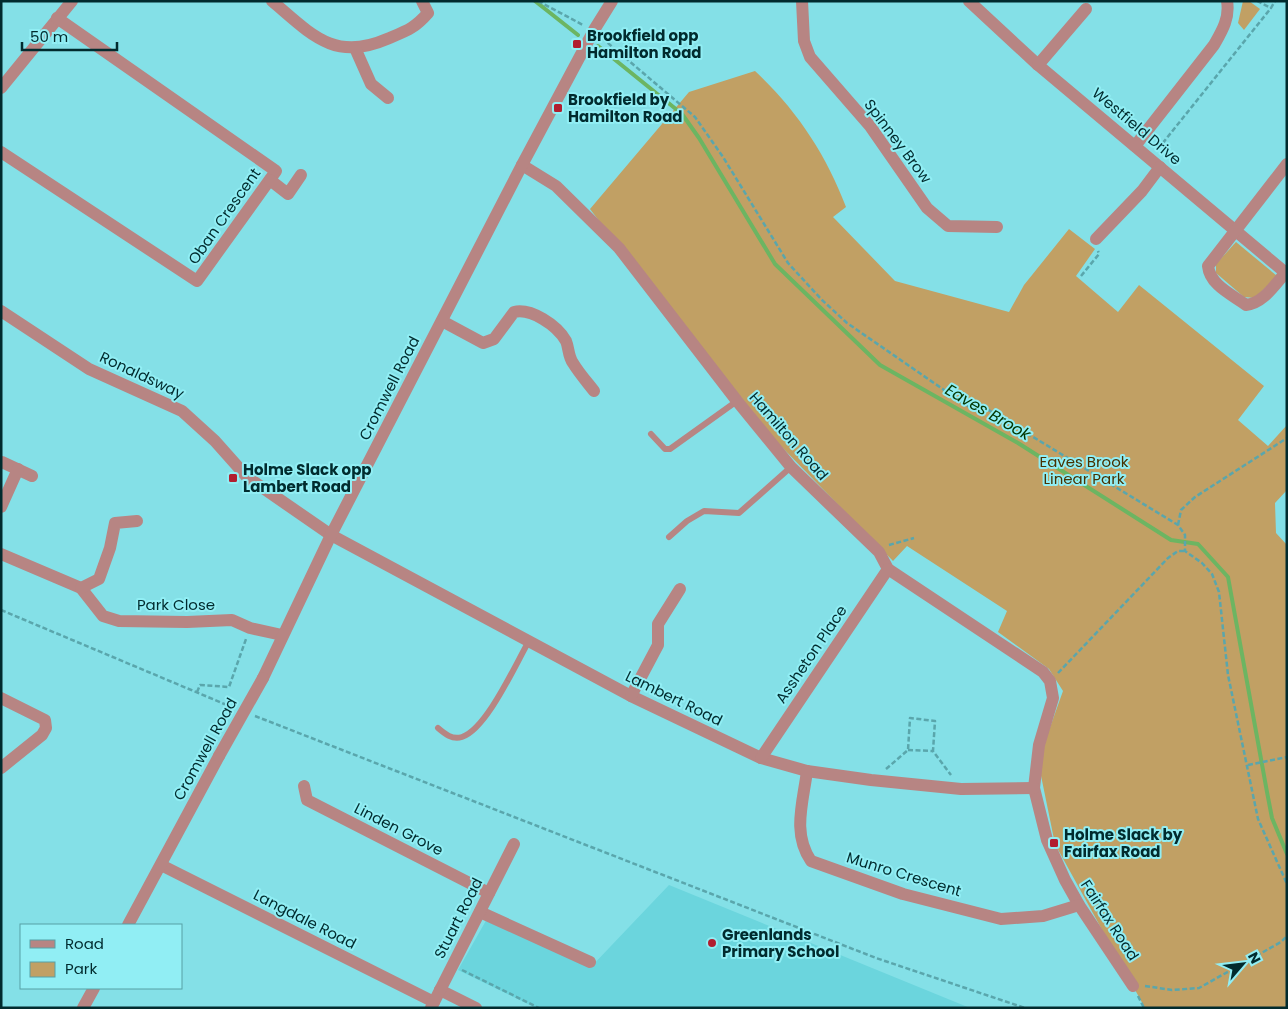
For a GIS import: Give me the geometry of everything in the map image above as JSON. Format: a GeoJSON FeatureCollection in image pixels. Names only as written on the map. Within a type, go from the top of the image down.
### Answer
{"type":"FeatureCollection","features":[{"type":"Feature","properties":{"kind":"street"},"geometry":{"type":"LineString","coordinates":[[1,88],[72,1]]}},
{"type":"Feature","properties":{"kind":"street"},"geometry":{"type":"LineString","coordinates":[[272,1],[306,31],[340,49],[372,46],[416,27],[428,13],[422,1]]}},
{"type":"Feature","properties":{"kind":"street","name":"Cromwell Road"},"geometry":{"type":"LineString","coordinates":[[129,924],[263,678],[282,634],[331,535],[522,164],[594,30],[612,1]]}},
{"type":"Feature","properties":{"kind":"street","name":"Spinney Brow"},"geometry":{"type":"LineString","coordinates":[[802,1],[804,40],[810,57],[870,126],[927,208],[948,226],[997,227]]}},
{"type":"Feature","properties":{"kind":"street","name":"Westfield Drive"},"geometry":{"type":"LineString","coordinates":[[969,1],[1038,65],[1286,272]]}},
{"type":"Feature","properties":{"kind":"street"},"geometry":{"type":"LineString","coordinates":[[1135,146],[1214,45],[1225,27],[1229,8],[1228,1]]}},
{"type":"Feature","properties":{"kind":"street"},"geometry":{"type":"LineString","coordinates":[[1038,65],[1086,9]]}},
{"type":"Feature","properties":{"kind":"street","name":"Oban Crescent"},"geometry":{"type":"LineString","coordinates":[[1,152],[197,281],[276,171],[57,18]]}},
{"type":"Feature","properties":{"kind":"street"},"geometry":{"type":"LineString","coordinates":[[355,48],[371,84],[388,98]]}},
{"type":"Feature","properties":{"kind":"street"},"geometry":{"type":"LineString","coordinates":[[1096,239],[1142,191],[1155,163]]}},
{"type":"Feature","properties":{"kind":"street","name":"Hamilton Road"},"geometry":{"type":"LineString","coordinates":[[522,164],[556,186],[619,248],[791,468],[879,552],[888,569],[1043,672],[1050,681]]}},
{"type":"Feature","properties":{"kind":"street"},"geometry":{"type":"LineString","coordinates":[[1286,272],[1255,304],[1246,305],[1218,285],[1209,275],[1208,266],[1287,164]]}},
{"type":"Feature","properties":{"kind":"street"},"geometry":{"type":"LineString","coordinates":[[270,180],[288,194],[301,175]]}},
{"type":"Feature","properties":{"kind":"street","name":"Ronaldsway"},"geometry":{"type":"LineString","coordinates":[[1,311],[89,369],[182,411],[215,441],[247,476],[331,535]]}},
{"type":"Feature","properties":{"kind":"street"},"geometry":{"type":"LineString","coordinates":[[442,321],[483,343],[494,339],[514,312],[527,312],[536,316],[560,334],[566,341],[574,365],[594,391]]}},
{"type":"Feature","properties":{"kind":"street"},"geometry":{"type":"LineString","coordinates":[[1,462],[32,476]]}},
{"type":"Feature","properties":{"kind":"street"},"geometry":{"type":"LineString","coordinates":[[1,507],[18,469]]}},
{"type":"Feature","properties":{"kind":"street"},"geometry":{"type":"LineString","coordinates":[[81,588],[98,579],[110,548],[114,523],[137,521]]}},
{"type":"Feature","properties":{"kind":"street","name":"Lambert Road"},"geometry":{"type":"LineString","coordinates":[[331,535],[631,696],[761,758],[807,771],[873,780],[961,789],[1034,788]]}},
{"type":"Feature","properties":{"kind":"street","name":"Park Close"},"geometry":{"type":"LineString","coordinates":[[1,554],[81,588],[103,616],[119,621],[187,622],[232,620],[250,628],[282,634]]}},
{"type":"Feature","properties":{"kind":"street","name":"Assheton Place"},"geometry":{"type":"LineString","coordinates":[[761,758],[888,569]]}},
{"type":"Feature","properties":{"kind":"street"},"geometry":{"type":"LineString","coordinates":[[631,696],[658,645],[658,624],[680,588]]}},
{"type":"Feature","properties":{"kind":"street","name":"Fairfax Road"},"geometry":{"type":"LineString","coordinates":[[1050,681],[1053,698],[1039,745],[1034,788],[1048,840],[1065,880],[1079,905],[1133,986]]}},
{"type":"Feature","properties":{"kind":"street"},"geometry":{"type":"LineString","coordinates":[[1,698],[39,715],[45,720],[46,728],[42,735],[1,768]]}},
{"type":"Feature","properties":{"kind":"street","name":"Munro Crescent"},"geometry":{"type":"LineString","coordinates":[[807,771],[799,834],[802,848],[811,861],[902,894],[1002,919],[1043,916],[1079,905]]}},
{"type":"Feature","properties":{"kind":"street","name":"Linden Grove"},"geometry":{"type":"LineString","coordinates":[[304,786],[307,800],[489,893]]}},
{"type":"Feature","properties":{"kind":"street","name":"Stuart Road"},"geometry":{"type":"LineString","coordinates":[[432,1005],[514,844]]}},
{"type":"Feature","properties":{"kind":"street","name":"Langdale Road"},"geometry":{"type":"LineString","coordinates":[[161,865],[432,1005]]}},
{"type":"Feature","properties":{"kind":"street"},"geometry":{"type":"LineString","coordinates":[[480,912],[590,962]]}},
{"type":"Feature","properties":{"kind":"street"},"geometry":{"type":"LineString","coordinates":[[83,1008],[93,989]]}},
{"type":"Feature","properties":{"kind":"street"},"geometry":{"type":"LineString","coordinates":[[440,990],[476,1008]]}},
{"type":"Feature","properties":{"kind":"lane"},"geometry":{"type":"LineString","coordinates":[[651,434],[665,449],[670,449],[737,401]]}},
{"type":"Feature","properties":{"kind":"lane"},"geometry":{"type":"LineString","coordinates":[[669,537],[687,521],[704,511],[739,513],[791,468]]}},
{"type":"Feature","properties":{"kind":"lane"},"geometry":{"type":"LineString","coordinates":[[438,728],[450,737],[461,737],[469,733],[499,698],[529,641]]}},
{"type":"Feature","properties":{"kind":"path"},"geometry":{"type":"LineString","coordinates":[[538,1],[594,30],[695,116],[723,157],[788,263],[847,323],[963,403],[972,408],[987,409],[1178,525],[1185,535],[1185,551]]}},
{"type":"Feature","properties":{"kind":"path"},"geometry":{"type":"LineString","coordinates":[[1257,1],[1270,8]]}},
{"type":"Feature","properties":{"kind":"path"},"geometry":{"type":"LineString","coordinates":[[1155,163],[1275,1]]}},
{"type":"Feature","properties":{"kind":"path"},"geometry":{"type":"LineString","coordinates":[[1081,276],[1099,254],[1096,239]]}},
{"type":"Feature","properties":{"kind":"path"},"geometry":{"type":"LineString","coordinates":[[1178,525],[1181,510],[1195,497],[1287,438]]}},
{"type":"Feature","properties":{"kind":"path"},"geometry":{"type":"LineString","coordinates":[[879,552],[887,546],[914,538]]}},
{"type":"Feature","properties":{"kind":"path"},"geometry":{"type":"LineString","coordinates":[[1050,681],[1168,558],[1178,551],[1185,551],[1202,563],[1212,574],[1219,592],[1228,674],[1258,819],[1287,884]]}},
{"type":"Feature","properties":{"kind":"path"},"geometry":{"type":"LineString","coordinates":[[1,610],[242,711]]}},
{"type":"Feature","properties":{"kind":"path"},"geometry":{"type":"LineString","coordinates":[[198,692],[200,685],[229,687],[250,628]]}},
{"type":"Feature","properties":{"kind":"path"},"geometry":{"type":"LineString","coordinates":[[252,715],[324,745],[876,958],[1026,1008]]}},
{"type":"Feature","properties":{"kind":"path"},"geometry":{"type":"LineString","coordinates":[[908,750],[910,718],[935,721],[933,751],[961,789]]}},
{"type":"Feature","properties":{"kind":"path"},"geometry":{"type":"LineString","coordinates":[[873,780],[908,750],[933,751]]}},
{"type":"Feature","properties":{"kind":"path"},"geometry":{"type":"LineString","coordinates":[[1248,765],[1287,757]]}},
{"type":"Feature","properties":{"kind":"path"},"geometry":{"type":"LineString","coordinates":[[1144,1008],[1133,986],[1152,986],[1172,990],[1199,988],[1281,942],[1287,936]]}},
{"type":"Feature","properties":{"kind":"path"},"geometry":{"type":"LineString","coordinates":[[451,966],[540,1008]]}},
{"type":"Feature","properties":{"kind":"shaded area","name":"Greenlands Primary School"},"geometry":{"type":"Polygon","coordinates":[[[669,885],[970,1008],[536,1008],[458,970],[488,917],[590,968],[669,885]]]}},
{"type":"Feature","properties":{"kind":"green space"},"geometry":{"type":"Polygon","coordinates":[[[1243,1],[1249,1],[1260,9],[1244,30],[1238,23],[1243,1]]]}},
{"type":"Feature","properties":{"kind":"green space","name":"Eaves Brook Linear Park"},"geometry":{"type":"Polygon","coordinates":[[[755,71],[797,117],[829,169],[846,207],[833,217],[895,281],[1009,312],[1024,285],[1069,229],[1095,249],[1076,276],[1118,312],[1139,285],[1264,386],[1238,420],[1268,446],[1287,425],[1287,490],[1275,503],[1276,533],[1287,545],[1287,1008],[1145,1008],[1055,844],[1038,761],[1063,691],[1049,669],[998,632],[1007,611],[907,546],[893,561],[737,401],[590,209],[689,92],[755,71]]]}},
{"type":"Feature","properties":{"kind":"green space"},"geometry":{"type":"Polygon","coordinates":[[[1236,242],[1277,276],[1255,298],[1244,297],[1216,273],[1216,264],[1236,242]]]}},
{"type":"Feature","properties":{"kind":"waterway","name":"Eaves Brook"},"geometry":{"type":"LineString","coordinates":[[535,1],[578,35]]}},
{"type":"Feature","properties":{"kind":"waterway","name":"Eaves Brook"},"geometry":{"type":"LineString","coordinates":[[598,46],[682,114],[699,138],[775,264],[880,365],[1018,443],[1171,540],[1198,544],[1228,577],[1272,818],[1287,854]]}},
{"type":"Feature","properties":{"kind":"place","name":"Brookfield opp Hamilton Road"},"geometry":{"type":"Point","coordinates":[577,44]}},
{"type":"Feature","properties":{"kind":"place","name":"Brookfield by Hamilton Road"},"geometry":{"type":"Point","coordinates":[558,108]}},
{"type":"Feature","properties":{"kind":"place","name":"Holme Slack opp Lambert Road"},"geometry":{"type":"Point","coordinates":[233,478]}},
{"type":"Feature","properties":{"kind":"place","name":"Holme Slack by Fairfax Road"},"geometry":{"type":"Point","coordinates":[1054,843]}},
{"type":"Feature","properties":{"kind":"place","name":"Greenlands Primary School"},"geometry":{"type":"Point","coordinates":[712,943]}}]}
